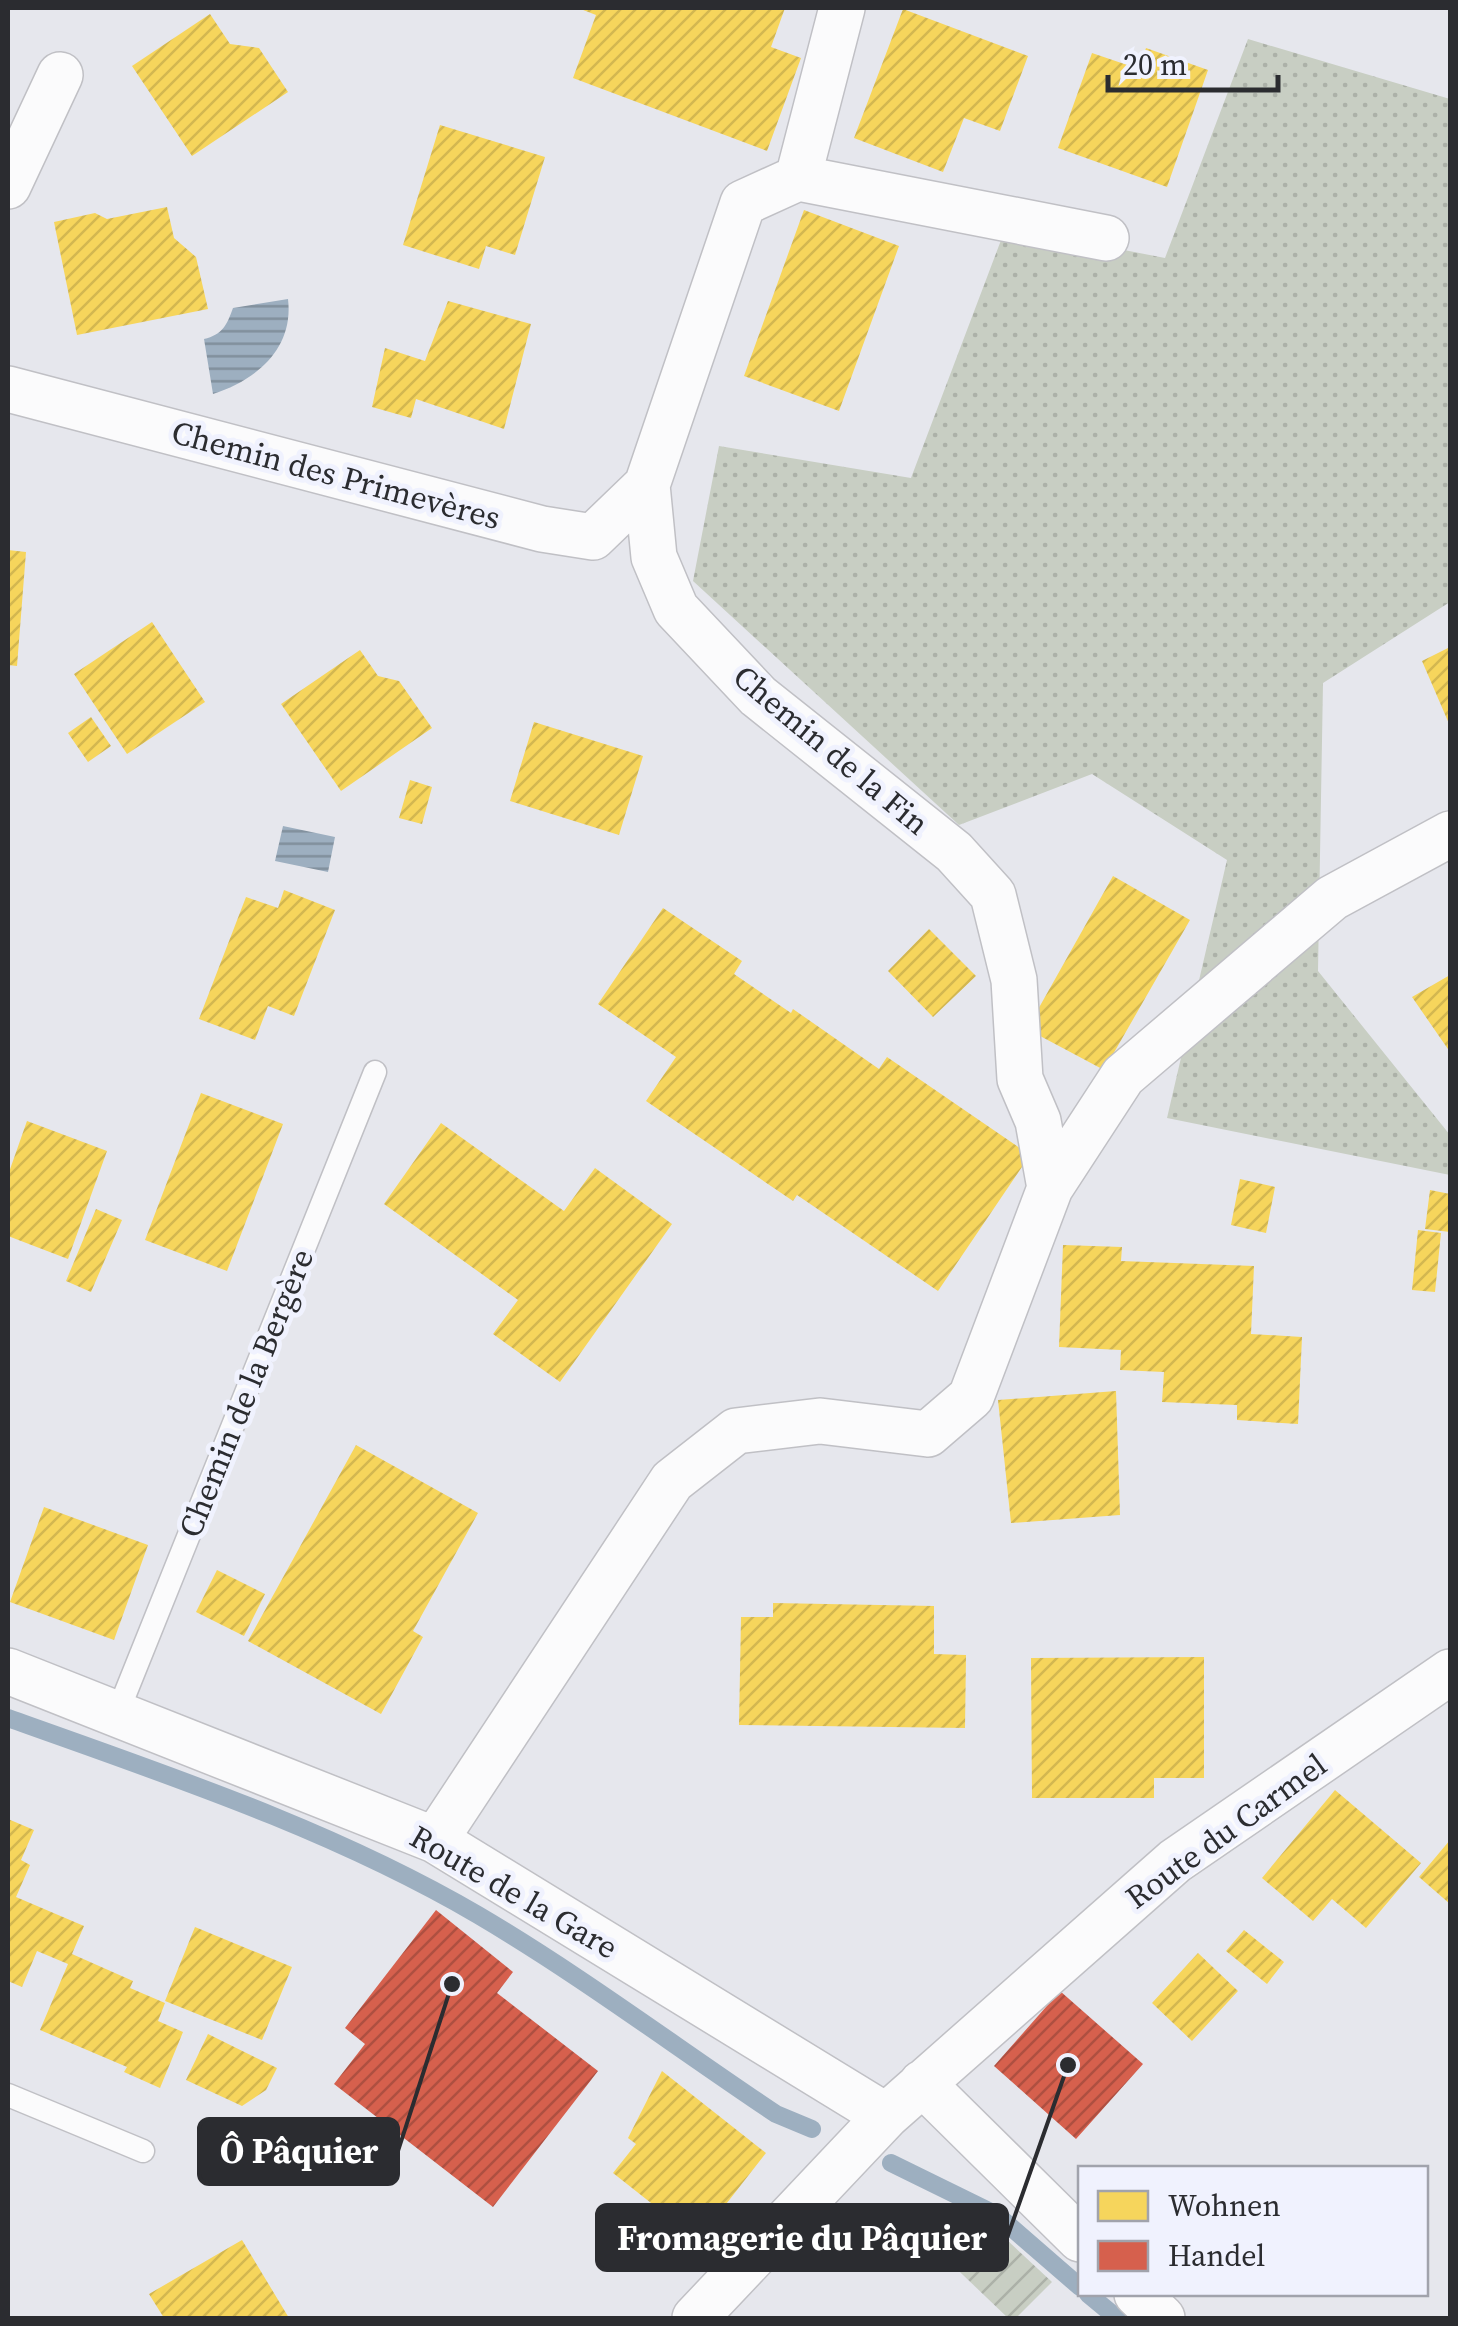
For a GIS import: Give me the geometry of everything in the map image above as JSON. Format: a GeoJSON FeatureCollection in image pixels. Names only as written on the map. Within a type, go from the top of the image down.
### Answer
{"type":"FeatureCollection","features":[{"type":"Feature","properties":{"kind":"street"},"geometry":{"type":"LineString","coordinates":[[842,8],[798,178],[1106,238]]}},
{"type":"Feature","properties":{"kind":"street"},"geometry":{"type":"LineString","coordinates":[[8,186],[60,75]]}},
{"type":"Feature","properties":{"kind":"street","name":"Chemin de la Fin"},"geometry":{"type":"LineString","coordinates":[[798,178],[743,203],[647,485],[654,557],[676,609],[758,696],[954,852],[993,895],[1014,980],[1020,1079],[1038,1122],[1050,1188]]}},
{"type":"Feature","properties":{"kind":"street","name":"Chemin des Primevères"},"geometry":{"type":"LineString","coordinates":[[8,388],[542,529],[593,537],[647,485]]}},
{"type":"Feature","properties":{"kind":"street"},"geometry":{"type":"LineString","coordinates":[[435,1840],[672,1481],[736,1431],[820,1421],[928,1434],[971,1396],[1050,1188],[1123,1076],[1332,898],[1450,834]]}},
{"type":"Feature","properties":{"kind":"street","name":"Route de la Gare"},"geometry":{"type":"LineString","coordinates":[[8,1671],[435,1840],[886,2116]]}},
{"type":"Feature","properties":{"kind":"street","name":"Route du Carmel"},"geometry":{"type":"LineString","coordinates":[[695,2318],[886,2116],[1175,1861],[1450,1672]]}},
{"type":"Feature","properties":{"kind":"street"},"geometry":{"type":"LineString","coordinates":[[922,2083],[1078,2236]]}},
{"type":"Feature","properties":{"kind":"street"},"geometry":{"type":"LineString","coordinates":[[1139,2296],[1162,2318]]}},
{"type":"Feature","properties":{"kind":"lane","name":"Chemin de la Bergère"},"geometry":{"type":"LineString","coordinates":[[117,1714],[375,1072]]}},
{"type":"Feature","properties":{"kind":"lane"},"geometry":{"type":"LineString","coordinates":[[8,2096],[143,2151]]}},
{"type":"Feature","properties":{"kind":"shaded area"},"geometry":{"type":"Polygon","coordinates":[[[1248,39],[1450,99],[1450,602],[1323,683],[1318,971],[1450,1135],[1450,1175],[1167,1118],[1227,860],[1092,774],[959,825],[693,581],[719,446],[911,478],[1006,227],[1165,258],[1248,39]]]}},
{"type":"Feature","properties":{"kind":"shaded area"},"geometry":{"type":"Polygon","coordinates":[[[958,2210],[993,2227],[1052,2282],[1016,2318],[1008,2318],[940,2253],[958,2210]]]}},
{"type":"Feature","properties":{"kind":"water"},"geometry":{"type":"Polygon","coordinates":[[[288,299],[285,333],[269,360],[244,380],[213,394],[204,339],[223,328],[233,308],[288,299]]]}},
{"type":"Feature","properties":{"kind":"water"},"geometry":{"type":"Polygon","coordinates":[[[283,826],[335,837],[328,872],[275,861],[283,826]]]}},
{"type":"Feature","properties":{"kind":"building: Wohnen"},"geometry":{"type":"Polygon","coordinates":[[[578,8],[785,8],[771,47],[801,58],[767,151],[573,78],[596,15],[578,8]]]}},
{"type":"Feature","properties":{"kind":"building: Wohnen"},"geometry":{"type":"Polygon","coordinates":[[[903,9],[1028,56],[1000,131],[964,118],[943,172],[854,138],[903,9]]]}},
{"type":"Feature","properties":{"kind":"building: Wohnen"},"geometry":{"type":"Polygon","coordinates":[[[210,14],[230,44],[259,48],[288,92],[192,156],[132,66],[210,14]]]}},
{"type":"Feature","properties":{"kind":"building: Wohnen"},"geometry":{"type":"Polygon","coordinates":[[[1146,48],[1208,70],[1167,187],[1058,148],[1092,53],[1139,69],[1146,48]]]}},
{"type":"Feature","properties":{"kind":"building: Wohnen"},"geometry":{"type":"Polygon","coordinates":[[[440,125],[545,157],[515,255],[486,246],[479,269],[403,245],[440,125]]]}},
{"type":"Feature","properties":{"kind":"building: Wohnen"},"geometry":{"type":"Polygon","coordinates":[[[167,207],[174,238],[196,257],[208,309],[77,335],[54,222],[95,213],[107,219],[167,207]]]}},
{"type":"Feature","properties":{"kind":"building: Wohnen"},"geometry":{"type":"Polygon","coordinates":[[[804,210],[899,246],[839,411],[744,376],[804,210]]]}},
{"type":"Feature","properties":{"kind":"building: Wohnen"},"geometry":{"type":"Polygon","coordinates":[[[448,301],[531,324],[504,429],[416,399],[411,418],[372,407],[385,348],[425,361],[448,301]]]}},
{"type":"Feature","properties":{"kind":"building: Wohnen"},"geometry":{"type":"Polygon","coordinates":[[[8,550],[26,552],[17,666],[8,665],[8,550]]]}},
{"type":"Feature","properties":{"kind":"building: Wohnen"},"geometry":{"type":"Polygon","coordinates":[[[152,622],[205,702],[127,754],[74,674],[152,622]]]}},
{"type":"Feature","properties":{"kind":"building: Wohnen"},"geometry":{"type":"Polygon","coordinates":[[[1450,647],[1450,726],[1422,661],[1450,647]]]}},
{"type":"Feature","properties":{"kind":"building: Wohnen"},"geometry":{"type":"Polygon","coordinates":[[[360,650],[378,676],[399,681],[432,728],[341,791],[281,704],[360,650]]]}},
{"type":"Feature","properties":{"kind":"building: Wohnen"},"geometry":{"type":"Polygon","coordinates":[[[91,717],[111,746],[88,762],[68,733],[91,717]]]}},
{"type":"Feature","properties":{"kind":"building: Wohnen"},"geometry":{"type":"Polygon","coordinates":[[[534,722],[643,756],[619,835],[510,801],[534,722]]]}},
{"type":"Feature","properties":{"kind":"building: Wohnen"},"geometry":{"type":"Polygon","coordinates":[[[410,780],[432,787],[422,824],[399,818],[410,780]]]}},
{"type":"Feature","properties":{"kind":"building: Wohnen"},"geometry":{"type":"Polygon","coordinates":[[[1113,876],[1190,920],[1104,1070],[1027,1029],[1113,876]]]}},
{"type":"Feature","properties":{"kind":"building: Wohnen"},"geometry":{"type":"Polygon","coordinates":[[[284,890],[335,910],[294,1016],[268,1006],[255,1040],[199,1019],[246,897],[278,908],[284,890]]]}},
{"type":"Feature","properties":{"kind":"building: Wohnen"},"geometry":{"type":"Polygon","coordinates":[[[663,908],[742,961],[734,974],[791,1013],[793,1009],[879,1069],[887,1057],[1030,1155],[938,1291],[797,1195],[793,1201],[646,1101],[676,1057],[598,1004],[663,908]]]}},
{"type":"Feature","properties":{"kind":"building: Wohnen"},"geometry":{"type":"Polygon","coordinates":[[[929,929],[976,976],[933,1017],[888,971],[929,929]]]}},
{"type":"Feature","properties":{"kind":"building: Wohnen"},"geometry":{"type":"Polygon","coordinates":[[[1450,975],[1450,1052],[1412,997],[1450,975]]]}},
{"type":"Feature","properties":{"kind":"building: Wohnen"},"geometry":{"type":"Polygon","coordinates":[[[201,1093],[283,1124],[227,1271],[145,1240],[201,1093]]]}},
{"type":"Feature","properties":{"kind":"building: Wohnen"},"geometry":{"type":"Polygon","coordinates":[[[27,1121],[107,1151],[68,1259],[8,1236],[8,1175],[27,1121]]]}},
{"type":"Feature","properties":{"kind":"building: Wohnen"},"geometry":{"type":"Polygon","coordinates":[[[441,1123],[564,1211],[595,1168],[672,1224],[560,1382],[493,1334],[518,1300],[384,1204],[441,1123]]]}},
{"type":"Feature","properties":{"kind":"building: Wohnen"},"geometry":{"type":"Polygon","coordinates":[[[1240,1179],[1275,1187],[1266,1233],[1231,1225],[1240,1179]]]}},
{"type":"Feature","properties":{"kind":"building: Wohnen"},"geometry":{"type":"Polygon","coordinates":[[[1430,1190],[1450,1194],[1450,1232],[1425,1229],[1430,1190]]]}},
{"type":"Feature","properties":{"kind":"building: Wohnen"},"geometry":{"type":"Polygon","coordinates":[[[96,1209],[122,1220],[91,1292],[66,1281],[96,1209]]]}},
{"type":"Feature","properties":{"kind":"building: Wohnen"},"geometry":{"type":"Polygon","coordinates":[[[1418,1230],[1441,1233],[1435,1292],[1412,1290],[1418,1230]]]}},
{"type":"Feature","properties":{"kind":"building: Wohnen"},"geometry":{"type":"Polygon","coordinates":[[[1063,1245],[1122,1247],[1121,1261],[1254,1266],[1251,1334],[1302,1337],[1298,1424],[1237,1420],[1237,1405],[1162,1402],[1164,1372],[1120,1370],[1121,1350],[1059,1347],[1063,1245]]]}},
{"type":"Feature","properties":{"kind":"building: Wohnen"},"geometry":{"type":"Polygon","coordinates":[[[1116,1391],[1120,1515],[1011,1523],[998,1400],[1116,1391]]]}},
{"type":"Feature","properties":{"kind":"building: Wohnen"},"geometry":{"type":"Polygon","coordinates":[[[356,1445],[478,1513],[413,1631],[423,1637],[381,1714],[248,1641],[356,1445]]]}},
{"type":"Feature","properties":{"kind":"building: Wohnen"},"geometry":{"type":"Polygon","coordinates":[[[44,1507],[148,1545],[114,1640],[10,1602],[44,1507]]]}},
{"type":"Feature","properties":{"kind":"building: Wohnen"},"geometry":{"type":"Polygon","coordinates":[[[217,1570],[265,1594],[244,1636],[196,1612],[217,1570]]]}},
{"type":"Feature","properties":{"kind":"building: Wohnen"},"geometry":{"type":"Polygon","coordinates":[[[773,1603],[934,1606],[934,1654],[966,1655],[965,1728],[739,1725],[741,1617],[773,1617],[773,1603]]]}},
{"type":"Feature","properties":{"kind":"building: Wohnen"},"geometry":{"type":"Polygon","coordinates":[[[1204,1657],[1204,1778],[1154,1778],[1154,1798],[1032,1798],[1031,1658],[1204,1657]]]}},
{"type":"Feature","properties":{"kind":"building: Wohnen"},"geometry":{"type":"Polygon","coordinates":[[[1335,1790],[1421,1863],[1366,1928],[1332,1899],[1313,1921],[1262,1878],[1335,1790]]]}},
{"type":"Feature","properties":{"kind":"building: Wohnen"},"geometry":{"type":"Polygon","coordinates":[[[8,1819],[34,1830],[21,1860],[30,1865],[16,1897],[84,1926],[72,1954],[133,1981],[130,1988],[165,2003],[158,2021],[183,2032],[160,2088],[124,2072],[127,2067],[40,2030],[68,1964],[37,1951],[22,1987],[8,1981],[8,1819]]]}},
{"type":"Feature","properties":{"kind":"building: Wohnen"},"geometry":{"type":"Polygon","coordinates":[[[1450,1840],[1450,1904],[1419,1877],[1450,1840]]]}},
{"type":"Feature","properties":{"kind":"building: Wohnen"},"geometry":{"type":"Polygon","coordinates":[[[195,1927],[292,1967],[262,2040],[165,2001],[195,1927]]]}},
{"type":"Feature","properties":{"kind":"building: Wohnen"},"geometry":{"type":"Polygon","coordinates":[[[1244,1930],[1284,1962],[1267,1984],[1226,1951],[1244,1930]]]}},
{"type":"Feature","properties":{"kind":"building: Wohnen"},"geometry":{"type":"Polygon","coordinates":[[[1198,1953],[1238,1991],[1192,2041],[1152,2003],[1198,1953]]]}},
{"type":"Feature","properties":{"kind":"building: Wohnen"},"geometry":{"type":"Polygon","coordinates":[[[208,2034],[277,2068],[266,2090],[242,2106],[186,2080],[208,2034]]]}},
{"type":"Feature","properties":{"kind":"building: Wohnen"},"geometry":{"type":"Polygon","coordinates":[[[662,2071],[766,2153],[698,2240],[613,2173],[636,2144],[628,2138],[662,2071]]]}},
{"type":"Feature","properties":{"kind":"building: Wohnen"},"geometry":{"type":"Polygon","coordinates":[[[242,2240],[289,2318],[164,2318],[149,2294],[242,2240]]]}},
{"type":"Feature","properties":{"kind":"building: Handel"},"geometry":{"type":"Polygon","coordinates":[[[436,1910],[513,1972],[497,1993],[598,2071],[493,2207],[334,2084],[365,2044],[345,2028],[436,1910]]]}},
{"type":"Feature","properties":{"kind":"building: Handel"},"geometry":{"type":"Polygon","coordinates":[[[1060,1991],[1143,2064],[1076,2139],[994,2066],[1060,1991]]]}},
{"type":"Feature","properties":{"kind":"waterway"},"geometry":{"type":"LineString","coordinates":[[8,1718],[248,1806],[422,1884],[554,1962],[776,2114],[812,2129]]}},
{"type":"Feature","properties":{"kind":"waterway"},"geometry":{"type":"LineString","coordinates":[[891,2163],[997,2215],[1078,2285]]}},
{"type":"Feature","properties":{"kind":"waterway"},"geometry":{"type":"LineString","coordinates":[[1090,2296],[1117,2318]]}},
{"type":"Feature","properties":{"kind":"place","name":"Ô Pâquier"},"geometry":{"type":"Point","coordinates":[452,1984]}},
{"type":"Feature","properties":{"kind":"place","name":"Fromagerie du Pâquier"},"geometry":{"type":"Point","coordinates":[1068,2065]}}]}
